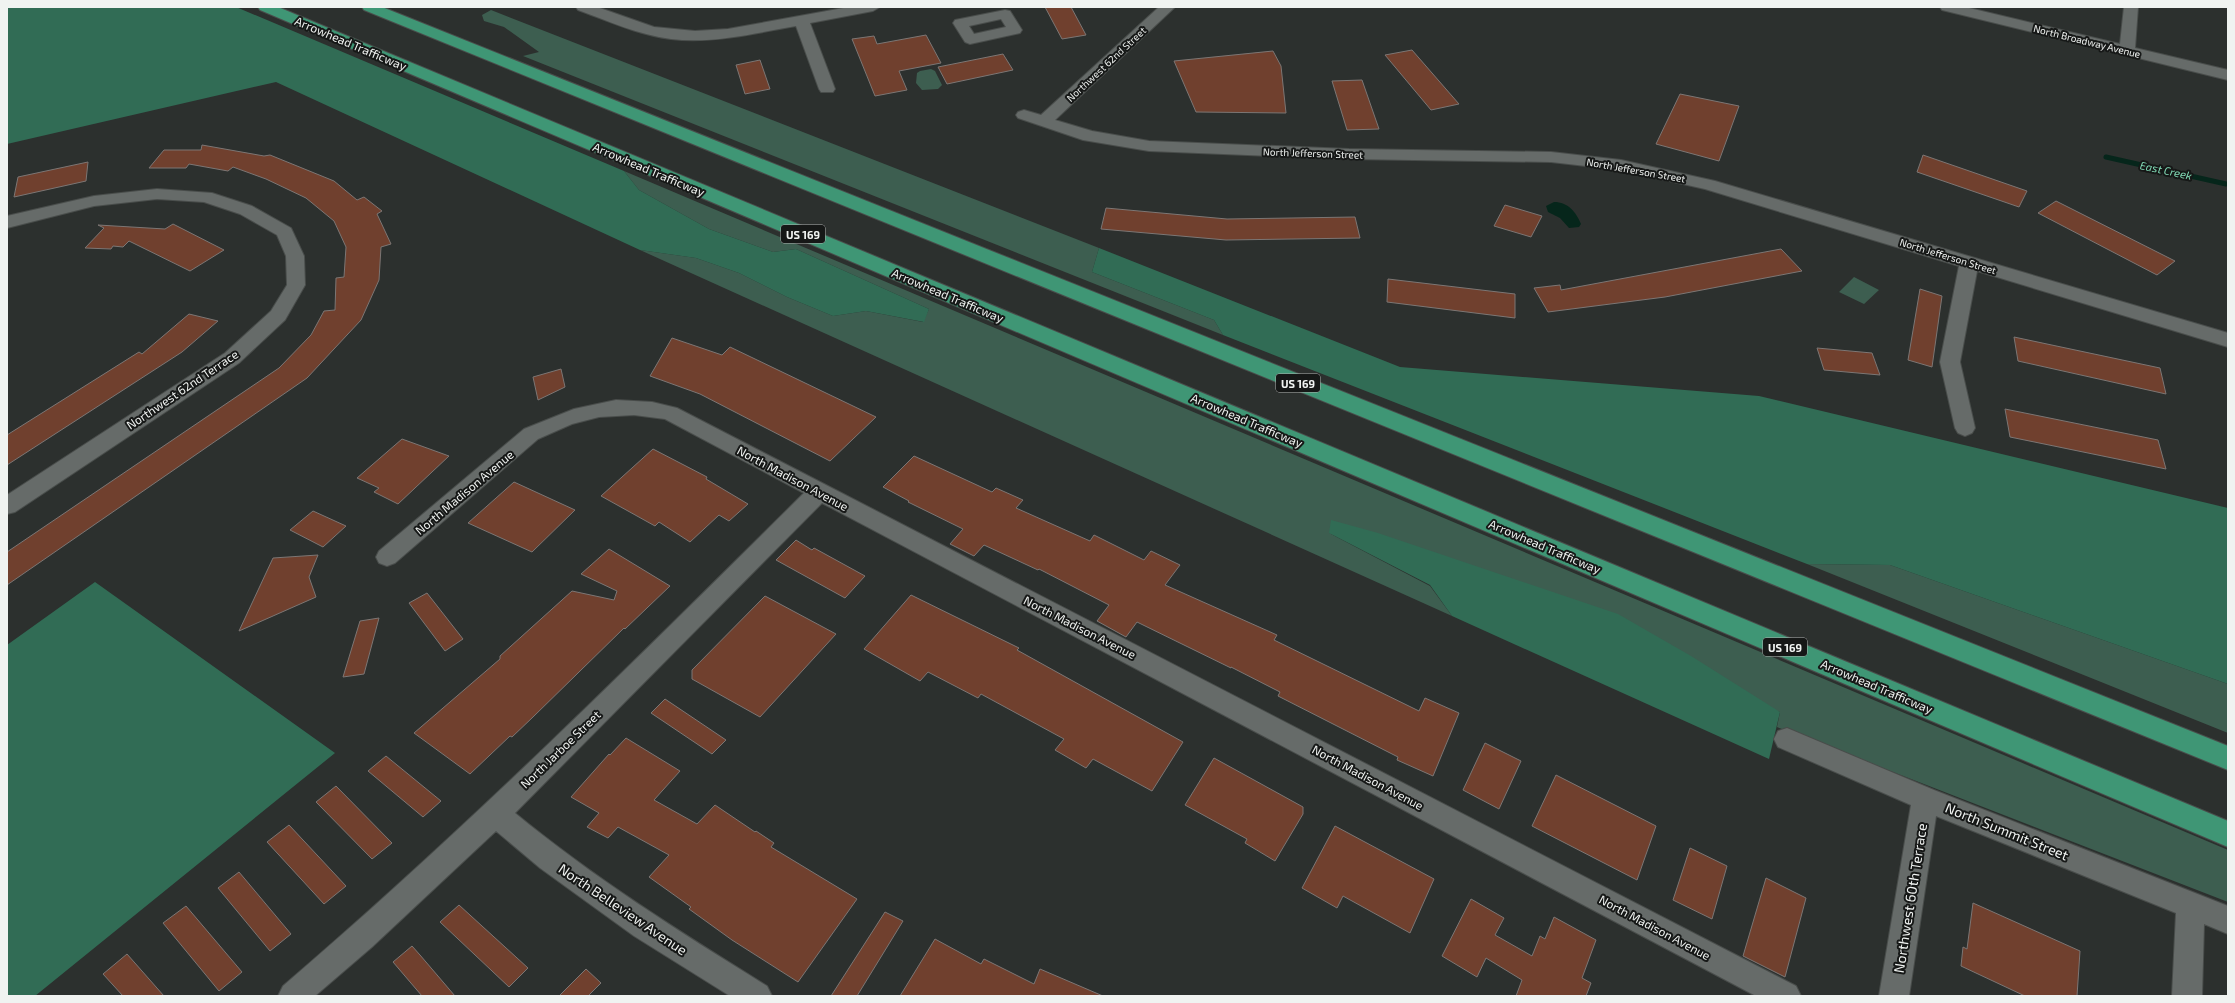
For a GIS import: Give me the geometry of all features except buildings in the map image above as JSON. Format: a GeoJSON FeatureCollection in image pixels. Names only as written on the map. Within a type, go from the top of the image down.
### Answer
{"type":"FeatureCollection","features":[{"type":"Feature","properties":{"kind":"highway","name":"Arrowhead Trafficway"},"geometry":{"type":"LineString","coordinates":[[265,7],[2228,834]]}},
{"type":"Feature","properties":{"kind":"highway","name":"US 169"},"geometry":{"type":"LineString","coordinates":[[369,7],[2228,758]]}},
{"type":"Feature","properties":{"kind":"street"},"geometry":{"type":"LineString","coordinates":[[583,7],[645,29],[684,35],[728,34],[873,7]]}},
{"type":"Feature","properties":{"kind":"street","name":"Northwest 62nd Street"},"geometry":{"type":"LineString","coordinates":[[1043,122],[1168,7]]}},
{"type":"Feature","properties":{"kind":"street","name":"North Broadway Avenue"},"geometry":{"type":"LineString","coordinates":[[1947,7],[2228,75]]}},
{"type":"Feature","properties":{"kind":"street"},"geometry":{"type":"LineString","coordinates":[[2127,50],[2131,7]]}},
{"type":"Feature","properties":{"kind":"street"},"geometry":{"type":"LineString","coordinates":[[801,20],[827,89]]}},
{"type":"Feature","properties":{"kind":"street","name":"North Jefferson Street"},"geometry":{"type":"LineString","coordinates":[[1024,115],[1088,136],[1118,142],[1180,149],[1349,154],[1535,156],[1621,165],[1709,185],[2228,340]]}},
{"type":"Feature","properties":{"kind":"street","name":"Northwest 62nd Terrace"},"geometry":{"type":"LineString","coordinates":[[7,222],[94,201],[157,194],[206,197],[246,210],[285,232],[295,256],[296,285],[278,315],[232,358],[7,506]]}},
{"type":"Feature","properties":{"kind":"street"},"geometry":{"type":"LineString","coordinates":[[1965,428],[1950,362],[1969,262]]}},
{"type":"Feature","properties":{"kind":"street","name":"North Madison Avenue"},"geometry":{"type":"LineString","coordinates":[[387,557],[531,434],[562,419],[594,410],[626,407],[670,413],[818,493],[1210,694],[1786,996]]}},
{"type":"Feature","properties":{"kind":"street","name":"North Jarboe Street"},"geometry":{"type":"LineString","coordinates":[[293,996],[495,814],[818,493]]}},
{"type":"Feature","properties":{"kind":"street","name":"North Summit Street"},"geometry":{"type":"LineString","coordinates":[[1787,739],[1925,799],[2228,920]]}},
{"type":"Feature","properties":{"kind":"street","name":"Northwest 60th Terrace"},"geometry":{"type":"LineString","coordinates":[[1894,996],[1925,799]]}},
{"type":"Feature","properties":{"kind":"street","name":"North Belleview Avenue"},"geometry":{"type":"LineString","coordinates":[[495,814],[550,859],[644,926],[757,996]]}},
{"type":"Feature","properties":{"kind":"street"},"geometry":{"type":"LineString","coordinates":[[2187,996],[2190,904]]}},
{"type":"Feature","properties":{"kind":"shaded area"},"geometry":{"type":"Polygon","coordinates":[[[491,10],[1099,248],[1092,272],[1214,320],[1223,335],[523,56],[539,52],[504,27],[484,21],[482,15],[491,10]]]}},
{"type":"Feature","properties":{"kind":"shaded area"},"geometry":{"type":"Polygon","coordinates":[[[931,69],[935,71],[942,85],[938,89],[922,90],[916,83],[917,73],[931,69]]]}},
{"type":"Feature","properties":{"kind":"shaded area"},"geometry":{"type":"Polygon","coordinates":[[[624,171],[2228,850],[2228,902],[1777,727],[1780,712],[1329,533],[1430,586],[1452,616],[640,250],[696,258],[739,273],[787,297],[833,316],[866,311],[923,322],[929,309],[796,249],[773,252],[709,229],[639,190],[624,171]]]}},
{"type":"Feature","properties":{"kind":"shaded area"},"geometry":{"type":"Polygon","coordinates":[[[1554,202],[1559,202],[1571,208],[1581,224],[1579,227],[1569,228],[1560,218],[1548,212],[1546,206],[1554,202]]]}},
{"type":"Feature","properties":{"kind":"shaded area"},"geometry":{"type":"Polygon","coordinates":[[[1854,277],[1879,290],[1864,304],[1839,292],[1854,277]]]}},
{"type":"Feature","properties":{"kind":"shaded area"},"geometry":{"type":"Polygon","coordinates":[[[1807,564],[1890,565],[2228,684],[2228,733],[1807,564]]]}},
{"type":"Feature","properties":{"kind":"green space"},"geometry":{"type":"Polygon","coordinates":[[[7,7],[236,7],[624,171],[639,190],[709,229],[773,252],[796,249],[929,309],[924,322],[866,311],[833,316],[787,297],[739,273],[696,258],[640,250],[276,82],[7,144],[7,7]]]}},
{"type":"Feature","properties":{"kind":"green space"},"geometry":{"type":"Polygon","coordinates":[[[1099,248],[1400,367],[1759,396],[2228,508],[2228,684],[1890,565],[1807,564],[1223,335],[1214,320],[1092,272],[1099,248]]]}},
{"type":"Feature","properties":{"kind":"green space"},"geometry":{"type":"Polygon","coordinates":[[[1331,520],[1378,533],[1618,614],[1691,656],[1780,712],[1769,759],[1452,616],[1430,585],[1329,533],[1331,520]]]}},
{"type":"Feature","properties":{"kind":"green space"},"geometry":{"type":"Polygon","coordinates":[[[95,582],[335,753],[35,996],[7,996],[7,645],[95,582]]]}},
{"type":"Feature","properties":{"kind":"waterway","name":"East Creek"},"geometry":{"type":"LineString","coordinates":[[2106,157],[2226,184]]}}]}
